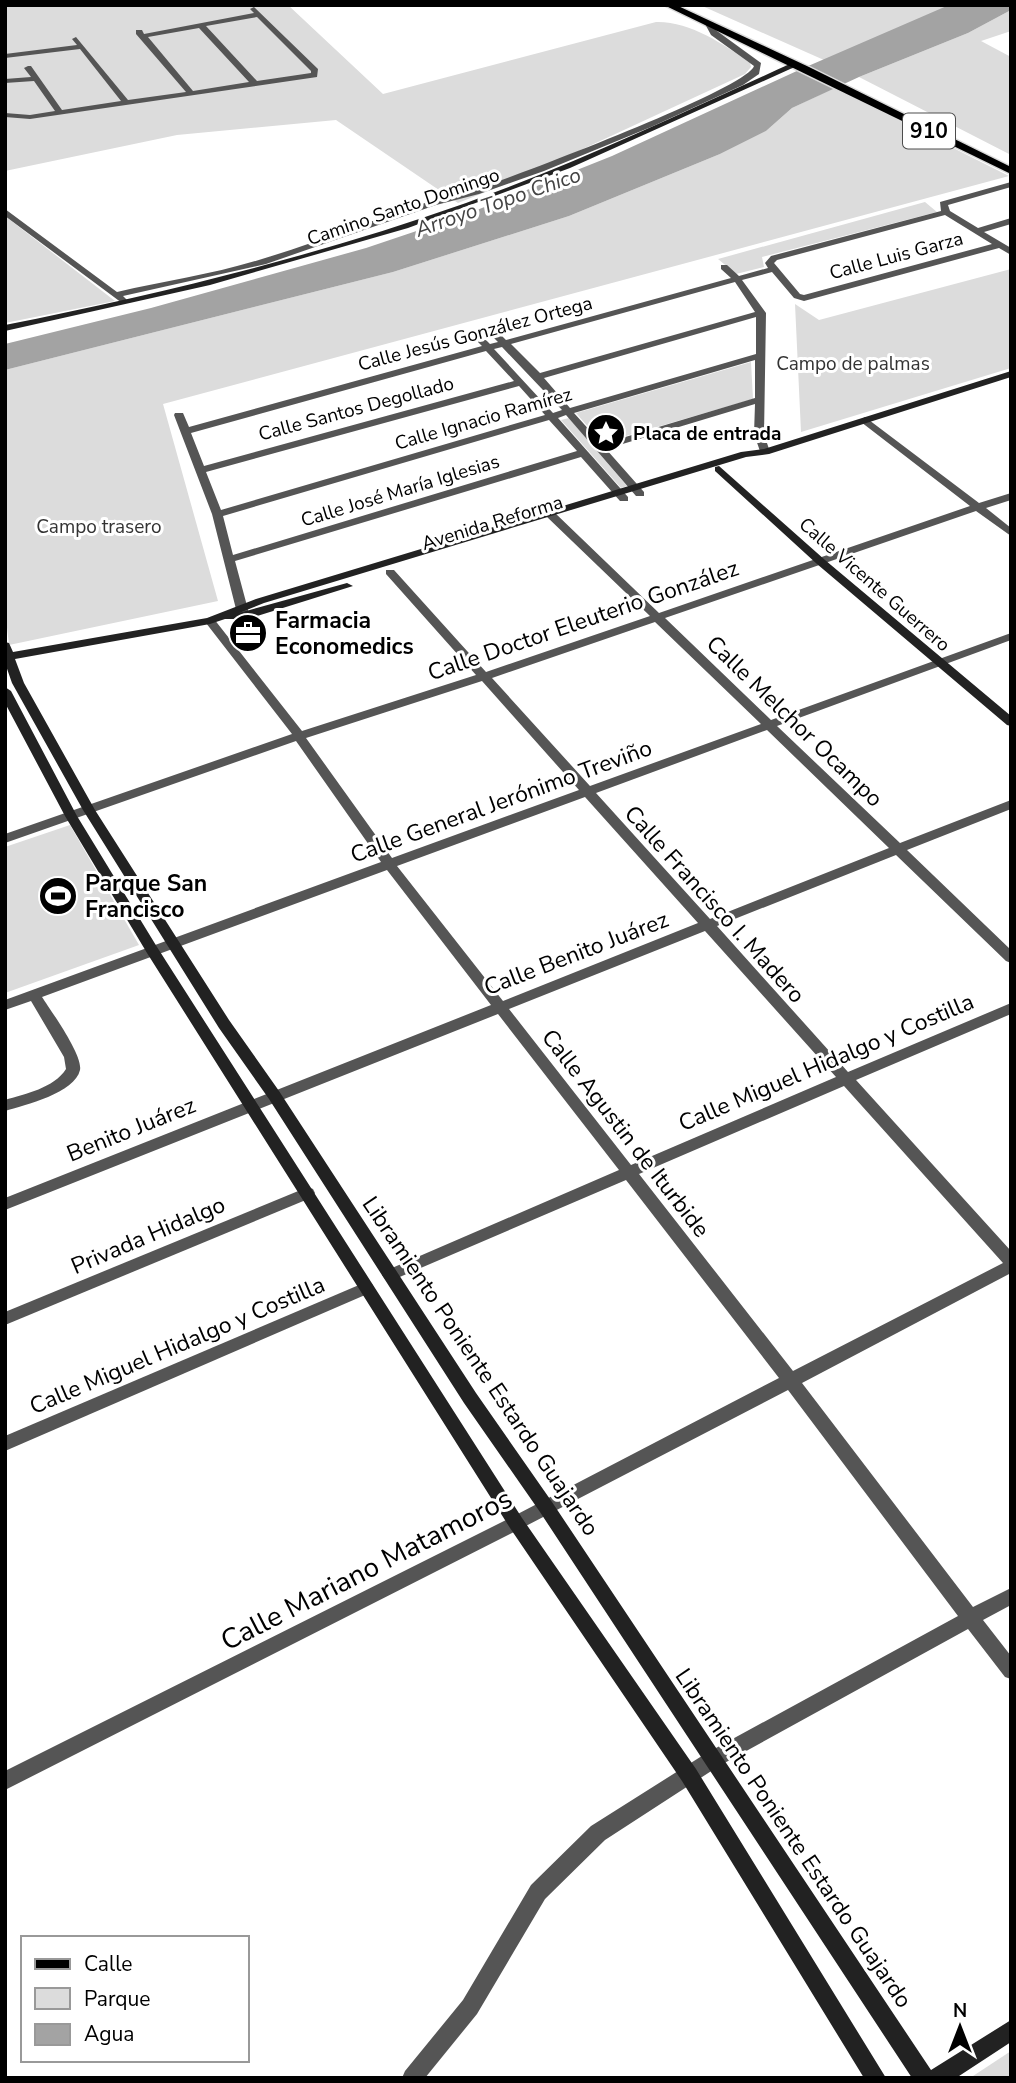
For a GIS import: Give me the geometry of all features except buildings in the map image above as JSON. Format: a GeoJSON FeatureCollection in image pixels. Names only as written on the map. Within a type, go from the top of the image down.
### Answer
{"type":"FeatureCollection","features":[{"type":"Feature","properties":{"kind":"main road","name":"910"},"geometry":{"type":"LineString","coordinates":[[668,5],[795,65],[810,68]]}},
{"type":"Feature","properties":{"kind":"main road","name":"910"},"geometry":{"type":"LineString","coordinates":[[682,5],[1011,164]]}},
{"type":"Feature","properties":{"kind":"main road"},"geometry":{"type":"LineString","coordinates":[[745,41],[776,61],[779,65],[777,73]]}},
{"type":"Feature","properties":{"kind":"main road","name":"910"},"geometry":{"type":"LineString","coordinates":[[852,88],[1011,172]]}},
{"type":"Feature","properties":{"kind":"street"},"geometry":{"type":"LineString","coordinates":[[5,115],[30,117],[60,113],[126,103],[192,94],[256,85],[309,77],[315,71],[257,12],[202,26],[140,34],[192,94]]}},
{"type":"Feature","properties":{"kind":"street"},"geometry":{"type":"LineString","coordinates":[[116,295],[302,251],[354,230],[541,169],[648,125],[740,83],[757,72],[758,65],[715,33],[708,24]]}},
{"type":"Feature","properties":{"kind":"street"},"geometry":{"type":"LineString","coordinates":[[202,26],[256,85]]}},
{"type":"Feature","properties":{"kind":"street"},"geometry":{"type":"LineString","coordinates":[[76,39],[126,103]]}},
{"type":"Feature","properties":{"kind":"street"},"geometry":{"type":"LineString","coordinates":[[5,57],[82,47]]}},
{"type":"Feature","properties":{"kind":"street","name":"Camino Santo Domingo"},"geometry":{"type":"LineString","coordinates":[[5,328],[126,303],[319,254],[363,240],[533,180],[641,136],[795,65]]}},
{"type":"Feature","properties":{"kind":"street"},"geometry":{"type":"LineString","coordinates":[[28,68],[60,113]]}},
{"type":"Feature","properties":{"kind":"street"},"geometry":{"type":"LineString","coordinates":[[5,81],[36,79]]}},
{"type":"Feature","properties":{"kind":"street"},"geometry":{"type":"LineString","coordinates":[[1011,184],[941,206],[946,212],[1011,252]]}},
{"type":"Feature","properties":{"kind":"street"},"geometry":{"type":"LineString","coordinates":[[5,212],[126,303]]}},
{"type":"Feature","properties":{"kind":"street","name":"Calle Jesús González Ortega"},"geometry":{"type":"LineString","coordinates":[[186,431],[737,279],[773,264],[946,212]]}},
{"type":"Feature","properties":{"kind":"street"},"geometry":{"type":"LineString","coordinates":[[976,231],[1011,221]]}},
{"type":"Feature","properties":{"kind":"street"},"geometry":{"type":"LineString","coordinates":[[354,230],[363,240]]}},
{"type":"Feature","properties":{"kind":"street","name":"Calle Luis Garza"},"geometry":{"type":"LineString","coordinates":[[773,264],[801,298],[1000,245]]}},
{"type":"Feature","properties":{"kind":"street"},"geometry":{"type":"LineString","coordinates":[[724,267],[737,279],[761,313],[758,356],[759,433],[765,452],[1009,377]]}},
{"type":"Feature","properties":{"kind":"street"},"geometry":{"type":"LineString","coordinates":[[538,377],[761,313]]}},
{"type":"Feature","properties":{"kind":"street"},"geometry":{"type":"LineString","coordinates":[[491,330],[538,377],[637,491]]}},
{"type":"Feature","properties":{"kind":"street"},"geometry":{"type":"LineString","coordinates":[[475,334],[621,496]]}},
{"type":"Feature","properties":{"kind":"street","name":"Calle Ignacio Ramírez"},"geometry":{"type":"LineString","coordinates":[[217,514],[758,356]]}},
{"type":"Feature","properties":{"kind":"street","name":"Calle Santos Degollado"},"geometry":{"type":"LineString","coordinates":[[201,470],[521,382]]}},
{"type":"Feature","properties":{"kind":"street"},"geometry":{"type":"LineString","coordinates":[[599,448],[759,400]]}},
{"type":"Feature","properties":{"kind":"street"},"geometry":{"type":"LineString","coordinates":[[179,415],[217,514],[241,613]]}},
{"type":"Feature","properties":{"kind":"street"},"geometry":{"type":"LineString","coordinates":[[865,420],[1011,533]]}},
{"type":"Feature","properties":{"kind":"street","name":"Avenida Reforma"},"geometry":{"type":"LineString","coordinates":[[241,613],[637,491],[738,456],[765,452]]}},
{"type":"Feature","properties":{"kind":"street","name":"Avenida Reforma"},"geometry":{"type":"LineString","coordinates":[[637,491],[719,469],[765,452]]}},
{"type":"Feature","properties":{"kind":"street","name":"Calle José María Iglesias"},"geometry":{"type":"LineString","coordinates":[[228,560],[582,453]]}},
{"type":"Feature","properties":{"kind":"street","name":"Calle Vicente Guerrero"},"geometry":{"type":"LineString","coordinates":[[719,469],[821,562],[1011,722]]}},
{"type":"Feature","properties":{"kind":"street","name":"Calle Doctor Eleuterio González"},"geometry":{"type":"LineString","coordinates":[[71,816],[299,736],[483,677],[1011,496]]}},
{"type":"Feature","properties":{"kind":"street","name":"Avenida Reforma"},"geometry":{"type":"LineString","coordinates":[[6,653],[210,621],[390,572],[553,517]]}},
{"type":"Feature","properties":{"kind":"street","name":"Calle Melchor Ocampo"},"geometry":{"type":"LineString","coordinates":[[553,517],[1011,958]]}},
{"type":"Feature","properties":{"kind":"street","name":"Calle Francisco I. Madero"},"geometry":{"type":"LineString","coordinates":[[390,572],[1011,1264]]}},
{"type":"Feature","properties":{"kind":"street","name":"Calle Agustin de Iturbide"},"geometry":{"type":"LineString","coordinates":[[210,621],[299,736],[389,864],[791,1381],[1011,1671]]}},
{"type":"Feature","properties":{"kind":"street","name":"Calle General Jerónimo Treviño"},"geometry":{"type":"LineString","coordinates":[[5,1006],[1011,636]]}},
{"type":"Feature","properties":{"kind":"street","name":"Libramiento Poniente Estardo Guajardo"},"geometry":{"type":"LineString","coordinates":[[6,653],[12,671],[89,810],[172,943],[470,1398],[546,1507],[924,2078]]}},
{"type":"Feature","properties":{"kind":"street"},"geometry":{"type":"LineString","coordinates":[[5,691],[71,816],[152,950],[253,1105],[516,1523],[689,1775],[877,2078]]}},
{"type":"Feature","properties":{"kind":"street","name":"Calle Benito Juárez"},"geometry":{"type":"LineString","coordinates":[[274,1095],[1011,804]]}},
{"type":"Feature","properties":{"kind":"street"},"geometry":{"type":"LineString","coordinates":[[5,839],[71,816]]}},
{"type":"Feature","properties":{"kind":"street"},"geometry":{"type":"LineString","coordinates":[[5,1106],[55,1087],[67,1079],[73,1069],[71,1058],[34,994]]}},
{"type":"Feature","properties":{"kind":"street","name":"Calle Miguel Hidalgo y Costilla"},"geometry":{"type":"LineString","coordinates":[[390,1275],[1011,1007]]}},
{"type":"Feature","properties":{"kind":"street","name":"Benito Juárez"},"geometry":{"type":"LineString","coordinates":[[5,1204],[274,1095]]}},
{"type":"Feature","properties":{"kind":"street","name":"Privada Hidalgo"},"geometry":{"type":"LineString","coordinates":[[5,1319],[308,1193]]}},
{"type":"Feature","properties":{"kind":"street","name":"Calle Mariano Matamoros"},"geometry":{"type":"LineString","coordinates":[[5,1781],[516,1523],[1011,1264]]}},
{"type":"Feature","properties":{"kind":"street","name":"Calle Miguel Hidalgo y Costilla"},"geometry":{"type":"LineString","coordinates":[[5,1444],[366,1288]]}},
{"type":"Feature","properties":{"kind":"street"},"geometry":{"type":"LineString","coordinates":[[412,2078],[470,2007],[538,1892],[598,1833],[712,1759],[1011,1595]]}},
{"type":"Feature","properties":{"kind":"street"},"geometry":{"type":"LineString","coordinates":[[937,2078],[1011,2030]]}},
{"type":"Feature","properties":{"kind":"green space"},"geometry":{"type":"Polygon","coordinates":[[[5,5],[288,5],[383,94],[656,22],[681,25],[706,35],[750,63],[751,67],[745,74],[518,179],[458,203],[336,120],[177,135],[5,171],[5,5]]]}},
{"type":"Feature","properties":{"kind":"green space"},"geometry":{"type":"Polygon","coordinates":[[[700,5],[953,5],[824,60],[700,5]]]}},
{"type":"Feature","properties":{"kind":"green space"},"geometry":{"type":"Polygon","coordinates":[[[1011,10],[1011,31],[981,41],[1011,57],[1011,155],[859,77],[968,33],[1011,10]]]}},
{"type":"Feature","properties":{"kind":"green space","name":"Campo trasero"},"geometry":{"type":"Polygon","coordinates":[[[834,88],[1009,176],[163,404],[218,601],[9,645],[5,610],[5,370],[393,272],[569,216],[720,154],[766,131],[792,108],[834,88]]]}},
{"type":"Feature","properties":{"kind":"green space"},"geometry":{"type":"Polygon","coordinates":[[[925,202],[937,212],[762,257],[764,267],[736,274],[718,259],[925,202]]]}},
{"type":"Feature","properties":{"kind":"green space"},"geometry":{"type":"Polygon","coordinates":[[[5,216],[115,301],[5,323],[5,216]]]}},
{"type":"Feature","properties":{"kind":"green space","name":"Campo de palmas"},"geometry":{"type":"Polygon","coordinates":[[[1011,269],[1011,368],[801,432],[795,304],[819,320],[1011,269]]]}},
{"type":"Feature","properties":{"kind":"green space"},"geometry":{"type":"Polygon","coordinates":[[[751,362],[753,399],[602,443],[576,413],[751,362]]]}},
{"type":"Feature","properties":{"kind":"green space"},"geometry":{"type":"Polygon","coordinates":[[[569,418],[627,486],[621,488],[561,420],[569,418]]]}},
{"type":"Feature","properties":{"kind":"green space","name":"Parque San Francisco"},"geometry":{"type":"Polygon","coordinates":[[[70,825],[139,945],[5,993],[5,847],[70,825]]]}},
{"type":"Feature","properties":{"kind":"green space"},"geometry":{"type":"Polygon","coordinates":[[[1011,2051],[1011,2078],[970,2078],[1011,2051]]]}},
{"type":"Feature","properties":{"kind":"water","name":"Arroyo Topo Chico"},"geometry":{"type":"Polygon","coordinates":[[[949,5],[1011,5],[1011,10],[968,33],[859,77],[792,108],[766,131],[720,154],[569,216],[393,272],[5,370],[5,344],[151,308],[366,248],[467,214],[612,156],[949,5]]]}},
{"type":"Feature","properties":{"kind":"place","name":"Placa de entrada"},"geometry":{"type":"Point","coordinates":[606,433]}},
{"type":"Feature","properties":{"kind":"place","name":"Farmacia Economedics"},"geometry":{"type":"Point","coordinates":[248,633]}},
{"type":"Feature","properties":{"kind":"place","name":"Parque San Francisco"},"geometry":{"type":"Point","coordinates":[58,896]}}]}
